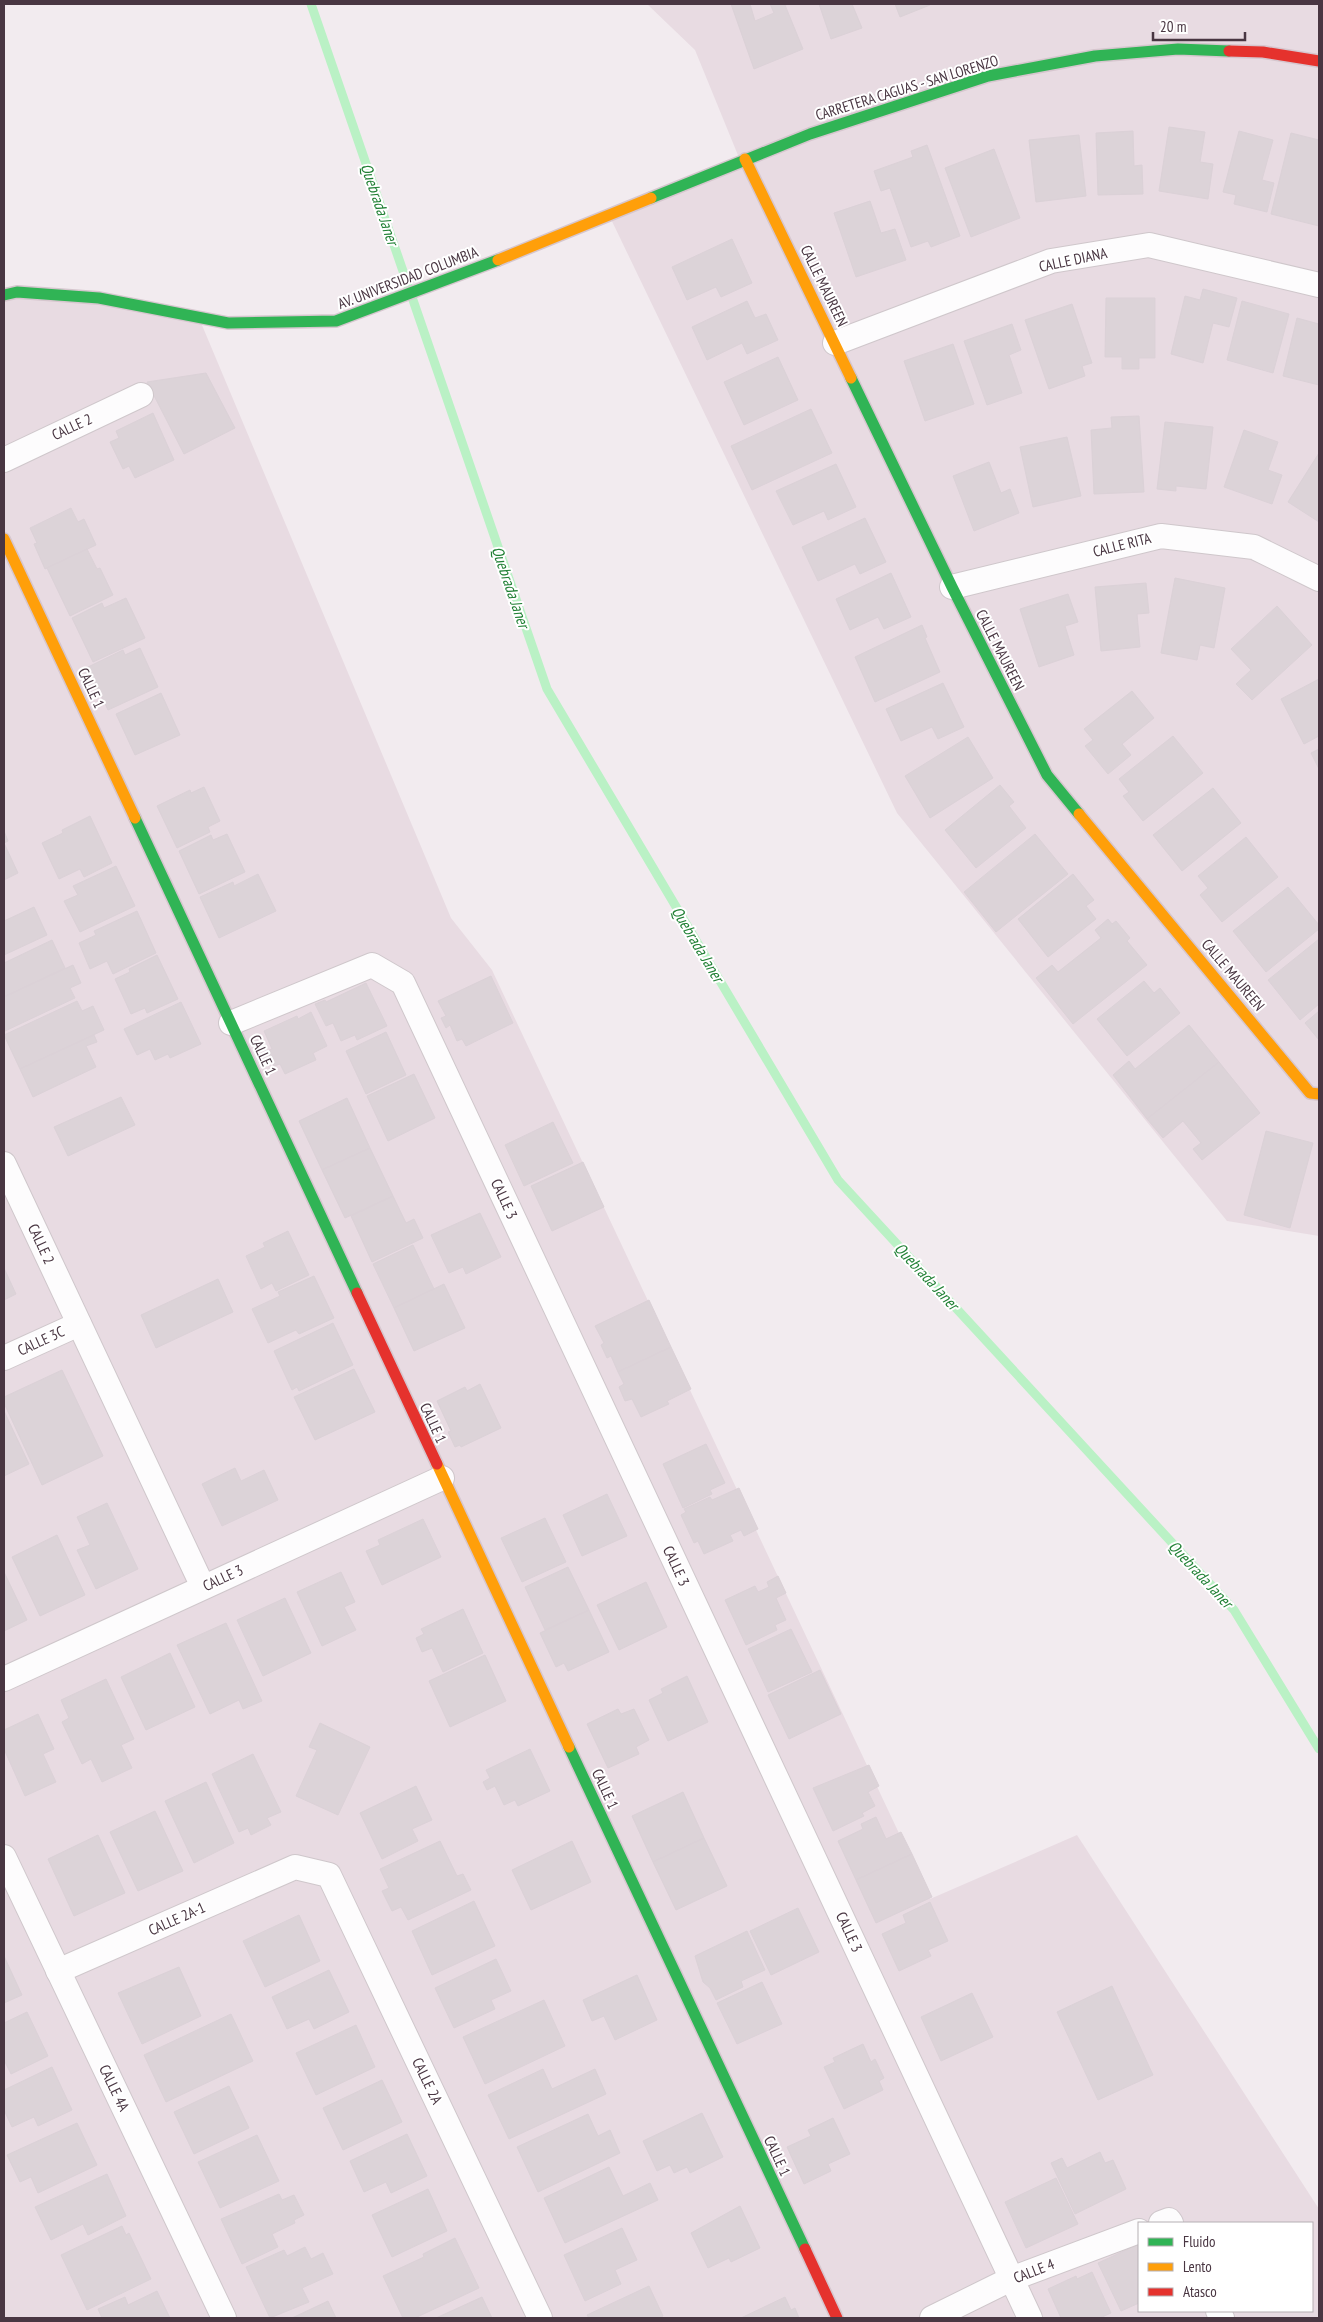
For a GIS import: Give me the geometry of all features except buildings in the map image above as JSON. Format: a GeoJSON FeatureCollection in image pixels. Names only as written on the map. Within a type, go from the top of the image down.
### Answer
{"type":"FeatureCollection","features":[{"type":"Feature","properties":{"kind":"street","name":"CARRETERA CAGUAS - SAN LORENZO"},"geometry":{"type":"LineString","coordinates":[[745,159],[856,118],[988,76],[1096,56],[1178,49],[1263,52],[1319,61]]}},
{"type":"Feature","properties":{"kind":"street","name":"AV. UNIVERSIDAD COLUMBIA"},"geometry":{"type":"LineString","coordinates":[[4,295],[17,292],[99,298],[228,323],[336,321],[485,265],[745,159]]}},
{"type":"Feature","properties":{"kind":"street","name":"CALLE MAUREEN"},"geometry":{"type":"LineString","coordinates":[[745,159],[952,587],[1047,775],[1310,1093],[1319,1094]]}},
{"type":"Feature","properties":{"kind":"street","name":"CALLE DIANA"},"geometry":{"type":"LineString","coordinates":[[835,343],[1051,261],[1149,245],[1319,285]]}},
{"type":"Feature","properties":{"kind":"street","name":"CALLE 2"},"geometry":{"type":"LineString","coordinates":[[4,460],[140,395]]}},
{"type":"Feature","properties":{"kind":"street","name":"CALLE RITA"},"geometry":{"type":"LineString","coordinates":[[952,587],[1162,536],[1254,547],[1319,579]]}},
{"type":"Feature","properties":{"kind":"street","name":"CALLE 1"},"geometry":{"type":"LineString","coordinates":[[4,539],[232,1023],[442,1478],[837,2318]]}},
{"type":"Feature","properties":{"kind":"street","name":"CALLE 3"},"geometry":{"type":"LineString","coordinates":[[232,1023],[372,964],[403,983],[1030,2318]]}},
{"type":"Feature","properties":{"kind":"street","name":"CALLE 2"},"geometry":{"type":"LineString","coordinates":[[4,1164],[203,1587]]}},
{"type":"Feature","properties":{"kind":"street","name":"CALLE 3C"},"geometry":{"type":"LineString","coordinates":[[4,1358],[79,1324]]}},
{"type":"Feature","properties":{"kind":"street","name":"CALLE 3"},"geometry":{"type":"LineString","coordinates":[[4,1679],[442,1478]]}},
{"type":"Feature","properties":{"kind":"street","name":"CALLE 4A"},"geometry":{"type":"LineString","coordinates":[[4,1857],[224,2318]]}},
{"type":"Feature","properties":{"kind":"street","name":"CALLE 2A-1"},"geometry":{"type":"LineString","coordinates":[[58,1971],[295,1867]]}},
{"type":"Feature","properties":{"kind":"street","name":"CALLE 2A"},"geometry":{"type":"LineString","coordinates":[[295,1867],[329,1875],[540,2318]]}},
{"type":"Feature","properties":{"kind":"street","name":"CALLE 4"},"geometry":{"type":"LineString","coordinates":[[932,2318],[1011,2279],[1138,2231]]}},
{"type":"Feature","properties":{"kind":"shaded area"},"geometry":{"type":"Polygon","coordinates":[[[647,4],[1319,4],[1319,1236],[1227,1221],[897,813],[608,213],[742,165],[695,50],[647,4]]]}},
{"type":"Feature","properties":{"kind":"shaded area"},"geometry":{"type":"Polygon","coordinates":[[[4,292],[199,318],[451,918],[492,970],[930,1899],[1077,1835],[1319,2209],[1319,2318],[4,2318],[4,292]]]}},
{"type":"Feature","properties":{"kind":"waterway","name":"Quebrada Janer"},"geometry":{"type":"LineString","coordinates":[[311,4],[547,689],[838,1180],[1234,1610],[1319,1749]]}},
{"type":"Feature","properties":{"kind":"traffic: fast"},"geometry":{"type":"LineString","coordinates":[[651,198],[810,134],[988,76],[1095,56],[1178,49],[1229,51]]}},
{"type":"Feature","properties":{"kind":"traffic: fast"},"geometry":{"type":"LineString","coordinates":[[4,295],[17,292],[99,298],[228,323],[336,321],[498,260]]}},
{"type":"Feature","properties":{"kind":"traffic: fast"},"geometry":{"type":"LineString","coordinates":[[851,378],[952,587],[1047,775],[1079,814]]}},
{"type":"Feature","properties":{"kind":"traffic: fast"},"geometry":{"type":"LineString","coordinates":[[135,818],[357,1293]]}},
{"type":"Feature","properties":{"kind":"traffic: fast"},"geometry":{"type":"LineString","coordinates":[[569,1747],[805,2249]]}},
{"type":"Feature","properties":{"kind":"traffic: slow"},"geometry":{"type":"LineString","coordinates":[[745,159],[851,378]]}},
{"type":"Feature","properties":{"kind":"traffic: slow"},"geometry":{"type":"LineString","coordinates":[[498,260],[651,198]]}},
{"type":"Feature","properties":{"kind":"traffic: slow"},"geometry":{"type":"LineString","coordinates":[[4,539],[135,818]]}},
{"type":"Feature","properties":{"kind":"traffic: slow"},"geometry":{"type":"LineString","coordinates":[[1079,814],[1310,1093],[1319,1094]]}},
{"type":"Feature","properties":{"kind":"traffic: slow"},"geometry":{"type":"LineString","coordinates":[[437,1464],[569,1747]]}},
{"type":"Feature","properties":{"kind":"traffic: jam"},"geometry":{"type":"LineString","coordinates":[[1229,51],[1263,52],[1319,61]]}},
{"type":"Feature","properties":{"kind":"traffic: jam"},"geometry":{"type":"LineString","coordinates":[[357,1293],[437,1464]]}},
{"type":"Feature","properties":{"kind":"traffic: jam"},"geometry":{"type":"LineString","coordinates":[[805,2249],[837,2318]]}}]}
